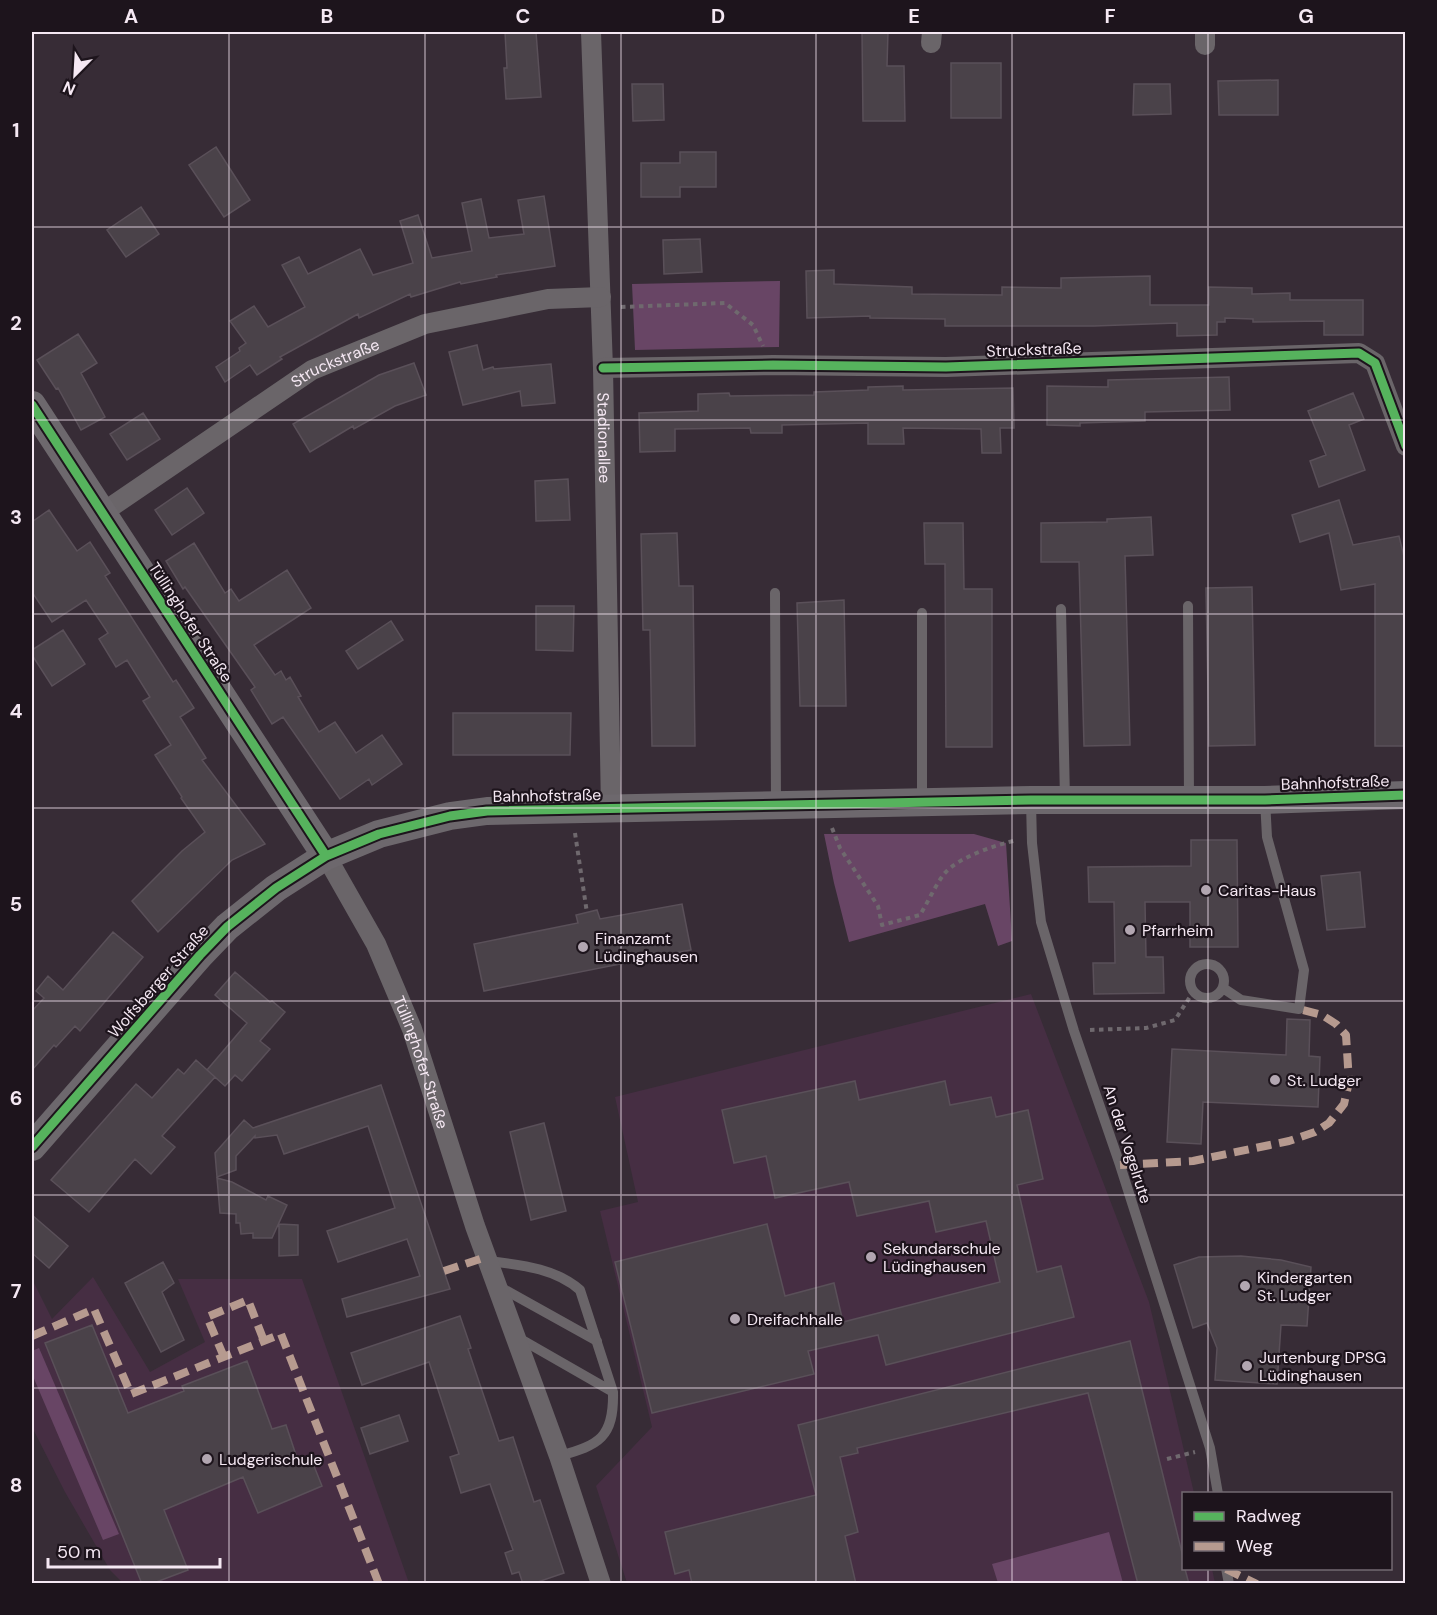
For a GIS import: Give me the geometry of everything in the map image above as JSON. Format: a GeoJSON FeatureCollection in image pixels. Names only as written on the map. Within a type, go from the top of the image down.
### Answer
{"type":"FeatureCollection","features":[{"type":"Feature","properties":{"kind":"main road","name":"Tüllinghofer Straße"},"geometry":{"type":"LineString","coordinates":[[32,405],[326,856]]}},
{"type":"Feature","properties":{"kind":"main road","name":"Bahnhofstraße"},"geometry":{"type":"LineString","coordinates":[[326,856],[379,834],[450,816],[487,811],[776,807],[1031,800],[1265,800],[1406,795]]}},
{"type":"Feature","properties":{"kind":"main road","name":"Wolfsberger Straße"},"geometry":{"type":"LineString","coordinates":[[32,1147],[226,927],[276,888],[326,856]]}},
{"type":"Feature","properties":{"kind":"street","name":"Stadionallee"},"geometry":{"type":"LineString","coordinates":[[591,32],[603,368],[611,809]]}},
{"type":"Feature","properties":{"kind":"street","name":"Struckstraße"},"geometry":{"type":"LineString","coordinates":[[102,513],[312,370],[424,324],[548,299],[601,302]]}},
{"type":"Feature","properties":{"kind":"street","name":"Struckstraße"},"geometry":{"type":"LineString","coordinates":[[603,368],[773,365],[946,368],[1359,353],[1375,363],[1406,446]]}},
{"type":"Feature","properties":{"kind":"street","name":"Tüllinghofer Straße"},"geometry":{"type":"LineString","coordinates":[[326,856],[376,944],[412,1029],[496,1285],[559,1456],[602,1584]]}},
{"type":"Feature","properties":{"kind":"lane"},"geometry":{"type":"LineString","coordinates":[[775,592],[776,807]]}},
{"type":"Feature","properties":{"kind":"lane"},"geometry":{"type":"LineString","coordinates":[[1188,606],[1190,800]]}},
{"type":"Feature","properties":{"kind":"lane"},"geometry":{"type":"LineString","coordinates":[[1061,609],[1065,800]]}},
{"type":"Feature","properties":{"kind":"lane"},"geometry":{"type":"LineString","coordinates":[[922,613],[922,803]]}},
{"type":"Feature","properties":{"kind":"lane","name":"An der Vogelrute"},"geometry":{"type":"LineString","coordinates":[[1031,800],[1032,836],[1041,922],[1074,1031],[1120,1165],[1210,1448],[1218,1492]]}},
{"type":"Feature","properties":{"kind":"lane"},"geometry":{"type":"LineString","coordinates":[[1223,988],[1241,1000],[1299,1009],[1304,970],[1267,837],[1265,800]]}},
{"type":"Feature","properties":{"kind":"lane"},"geometry":{"type":"LineString","coordinates":[[1211,964],[1221,970],[1224,980],[1223,988],[1218,995],[1208,999],[1199,997],[1193,992],[1189,983],[1190,976],[1200,965],[1211,964]]}},
{"type":"Feature","properties":{"kind":"lane"},"geometry":{"type":"LineString","coordinates":[[489,1261],[536,1269],[568,1279],[580,1290],[613,1392],[613,1408],[610,1424],[601,1438],[587,1449],[559,1456]]}},
{"type":"Feature","properties":{"kind":"lane"},"geometry":{"type":"LineString","coordinates":[[496,1285],[597,1341]]}},
{"type":"Feature","properties":{"kind":"lane"},"geometry":{"type":"LineString","coordinates":[[516,1336],[613,1392]]}},
{"type":"Feature","properties":{"kind":"path"},"geometry":{"type":"LineString","coordinates":[[601,302],[725,303],[753,325],[773,365]]}},
{"type":"Feature","properties":{"kind":"path"},"geometry":{"type":"LineString","coordinates":[[822,806],[840,848],[878,906],[882,925],[920,915],[944,874],[954,865],[1002,843],[1032,836]]}},
{"type":"Feature","properties":{"kind":"path"},"geometry":{"type":"LineString","coordinates":[[571,809],[587,913]]}},
{"type":"Feature","properties":{"kind":"path"},"geometry":{"type":"LineString","coordinates":[[1074,1031],[1146,1028],[1176,1020],[1193,992]]}},
{"type":"Feature","properties":{"kind":"path"},"geometry":{"type":"LineString","coordinates":[[1167,1459],[1210,1448]]}},
{"type":"Feature","properties":{"kind":"shaded area"},"geometry":{"type":"Polygon","coordinates":[[[780,281],[779,347],[635,350],[632,284],[780,281]]]}},
{"type":"Feature","properties":{"kind":"shaded area"},"geometry":{"type":"Polygon","coordinates":[[[824,834],[974,834],[1006,843],[1012,941],[998,946],[985,904],[849,942],[824,834]]]}},
{"type":"Feature","properties":{"kind":"shaded area","name":"Sekundarschule Lüdinghausen"},"geometry":{"type":"Polygon","coordinates":[[[1031,994],[1149,1302],[1194,1492],[1182,1492],[1182,1570],[1212,1570],[1215,1583],[627,1583],[596,1486],[652,1427],[600,1211],[638,1202],[615,1097],[1031,994]]]}},
{"type":"Feature","properties":{"kind":"shaded area","name":"Ludgerischule"},"geometry":{"type":"Polygon","coordinates":[[[93,1277],[150,1372],[205,1342],[178,1279],[302,1279],[409,1583],[123,1583],[110,1570],[65,1492],[32,1427],[32,1279],[52,1319],[93,1277]]]}},
{"type":"Feature","properties":{"kind":"shaded area"},"geometry":{"type":"Polygon","coordinates":[[[39,1348],[119,1534],[103,1540],[32,1374],[32,1351],[39,1348]]]}},
{"type":"Feature","properties":{"kind":"shaded area"},"geometry":{"type":"Polygon","coordinates":[[[1109,1532],[1123,1583],[998,1583],[992,1564],[1109,1532]]]}},
{"type":"Feature","properties":{"kind":"building"},"geometry":{"type":"Polygon","coordinates":[[[505,32],[536,32],[541,97],[506,99],[505,32]]]}},
{"type":"Feature","properties":{"kind":"building"},"geometry":{"type":"Polygon","coordinates":[[[862,32],[888,32],[887,66],[904,66],[905,121],[863,121],[862,32]]]}},
{"type":"Feature","properties":{"kind":"building"},"geometry":{"type":"Polygon","coordinates":[[[951,63],[1001,63],[1001,118],[951,118],[951,63]]]}},
{"type":"Feature","properties":{"kind":"building"},"geometry":{"type":"Polygon","coordinates":[[[1278,80],[1278,115],[1219,115],[1218,81],[1278,80]]]}},
{"type":"Feature","properties":{"kind":"building"},"geometry":{"type":"Polygon","coordinates":[[[632,84],[663,84],[664,120],[633,121],[632,84]]]}},
{"type":"Feature","properties":{"kind":"building"},"geometry":{"type":"Polygon","coordinates":[[[1134,84],[1170,84],[1171,114],[1133,115],[1134,84]]]}},
{"type":"Feature","properties":{"kind":"building"},"geometry":{"type":"Polygon","coordinates":[[[216,147],[250,200],[224,217],[189,165],[216,147]]]}},
{"type":"Feature","properties":{"kind":"building"},"geometry":{"type":"Polygon","coordinates":[[[680,152],[716,152],[716,187],[680,187],[680,197],[641,197],[641,163],[680,163],[680,152]]]}},
{"type":"Feature","properties":{"kind":"building"},"geometry":{"type":"Polygon","coordinates":[[[544,196],[555,266],[496,275],[497,277],[461,284],[460,282],[411,297],[410,294],[359,318],[358,314],[280,357],[282,359],[257,375],[250,365],[225,382],[216,367],[240,351],[239,348],[246,343],[230,321],[254,306],[268,327],[305,307],[282,265],[299,257],[308,274],[360,249],[373,275],[413,263],[400,221],[418,215],[432,258],[472,251],[462,203],[481,199],[489,238],[524,234],[518,200],[544,196]]]}},
{"type":"Feature","properties":{"kind":"building"},"geometry":{"type":"Polygon","coordinates":[[[141,207],[159,234],[126,257],[107,230],[141,207]]]}},
{"type":"Feature","properties":{"kind":"building"},"geometry":{"type":"Polygon","coordinates":[[[700,239],[702,272],[664,274],[663,240],[700,239]]]}},
{"type":"Feature","properties":{"kind":"building"},"geometry":{"type":"Polygon","coordinates":[[[834,270],[834,284],[912,287],[912,294],[1002,295],[1002,287],[1061,288],[1061,278],[1150,276],[1150,305],[1209,305],[1209,287],[1252,288],[1252,294],[1290,293],[1290,300],[1363,300],[1363,335],[1324,335],[1324,321],[1253,322],[1253,319],[1225,318],[1225,322],[1217,322],[1217,335],[1177,336],[1177,323],[1094,326],[945,326],[945,319],[870,318],[870,316],[807,318],[806,271],[834,270]]]}},
{"type":"Feature","properties":{"kind":"building"},"geometry":{"type":"Polygon","coordinates":[[[78,334],[97,363],[81,373],[105,417],[81,430],[58,388],[56,389],[37,360],[78,334]]]}},
{"type":"Feature","properties":{"kind":"building"},"geometry":{"type":"Polygon","coordinates":[[[477,345],[483,370],[493,367],[494,369],[551,364],[555,403],[522,406],[520,391],[463,405],[449,352],[477,345]]]}},
{"type":"Feature","properties":{"kind":"building"},"geometry":{"type":"Polygon","coordinates":[[[414,363],[426,395],[395,406],[354,429],[353,426],[310,452],[293,424],[379,375],[414,363]]]}},
{"type":"Feature","properties":{"kind":"building"},"geometry":{"type":"Polygon","coordinates":[[[1229,377],[1230,410],[1145,412],[1145,421],[1080,423],[1080,426],[1047,425],[1047,386],[1108,387],[1108,380],[1229,377]]]}},
{"type":"Feature","properties":{"kind":"building"},"geometry":{"type":"Polygon","coordinates":[[[903,386],[903,390],[1013,388],[1014,428],[1000,428],[1001,453],[982,453],[981,429],[903,428],[904,444],[868,444],[868,423],[782,425],[782,433],[751,433],[750,428],[675,429],[675,451],[640,452],[639,413],[698,411],[698,394],[814,395],[814,392],[903,386]]]}},
{"type":"Feature","properties":{"kind":"building"},"geometry":{"type":"Polygon","coordinates":[[[1353,393],[1364,419],[1349,425],[1365,470],[1319,487],[1310,461],[1326,455],[1308,411],[1353,393]]]}},
{"type":"Feature","properties":{"kind":"building"},"geometry":{"type":"Polygon","coordinates":[[[143,413],[160,439],[127,460],[110,434],[143,413]]]}},
{"type":"Feature","properties":{"kind":"building"},"geometry":{"type":"Polygon","coordinates":[[[568,479],[570,520],[536,521],[535,481],[568,479]]]}},
{"type":"Feature","properties":{"kind":"building"},"geometry":{"type":"Polygon","coordinates":[[[187,488],[204,513],[172,535],[155,510],[187,488]]]}},
{"type":"Feature","properties":{"kind":"building"},"geometry":{"type":"Polygon","coordinates":[[[1339,500],[1353,545],[1399,536],[1406,565],[1406,746],[1375,746],[1375,584],[1341,590],[1329,533],[1300,542],[1292,515],[1339,500]]]}},
{"type":"Feature","properties":{"kind":"building"},"geometry":{"type":"Polygon","coordinates":[[[49,510],[77,551],[90,542],[110,573],[105,576],[173,682],[176,680],[194,708],[180,717],[206,758],[202,760],[265,844],[232,860],[158,932],[132,901],[182,851],[205,832],[155,755],[171,745],[143,701],[150,697],[127,660],[116,667],[99,639],[108,633],[86,600],[52,622],[32,592],[32,522],[49,510]]]}},
{"type":"Feature","properties":{"kind":"building"},"geometry":{"type":"Polygon","coordinates":[[[1151,517],[1153,555],[1125,556],[1130,745],[1084,746],[1079,562],[1041,562],[1041,523],[1107,522],[1107,519],[1151,517]]]}},
{"type":"Feature","properties":{"kind":"building"},"geometry":{"type":"Polygon","coordinates":[[[924,523],[963,523],[964,589],[992,589],[992,747],[946,747],[945,564],[925,564],[924,523]]]}},
{"type":"Feature","properties":{"kind":"building"},"geometry":{"type":"Polygon","coordinates":[[[677,533],[679,586],[693,586],[695,746],[652,746],[650,630],[643,630],[641,534],[677,533]]]}},
{"type":"Feature","properties":{"kind":"building"},"geometry":{"type":"Polygon","coordinates":[[[194,543],[225,593],[231,589],[239,601],[287,570],[311,608],[254,645],[275,675],[281,671],[286,680],[290,677],[301,696],[298,697],[319,732],[335,722],[356,753],[382,735],[402,764],[372,785],[369,779],[340,799],[283,717],[272,724],[251,690],[255,687],[185,587],[183,589],[166,561],[194,543]]]}},
{"type":"Feature","properties":{"kind":"building"},"geometry":{"type":"Polygon","coordinates":[[[1252,587],[1255,745],[1209,746],[1206,588],[1252,587]]]}},
{"type":"Feature","properties":{"kind":"building"},"geometry":{"type":"Polygon","coordinates":[[[844,600],[846,706],[800,706],[797,603],[844,600]]]}},
{"type":"Feature","properties":{"kind":"building"},"geometry":{"type":"Polygon","coordinates":[[[536,606],[574,606],[573,651],[536,650],[536,606]]]}},
{"type":"Feature","properties":{"kind":"building"},"geometry":{"type":"Polygon","coordinates":[[[391,621],[403,640],[358,669],[346,651],[391,621]]]}},
{"type":"Feature","properties":{"kind":"building"},"geometry":{"type":"Polygon","coordinates":[[[63,630],[85,664],[52,686],[32,655],[32,650],[63,630]]]}},
{"type":"Feature","properties":{"kind":"building"},"geometry":{"type":"Polygon","coordinates":[[[453,713],[571,713],[570,755],[453,755],[453,713]]]}},
{"type":"Feature","properties":{"kind":"building"},"geometry":{"type":"Polygon","coordinates":[[[1191,840],[1237,840],[1238,947],[1190,947],[1190,902],[1145,902],[1146,957],[1163,957],[1164,993],[1094,994],[1093,963],[1115,963],[1114,902],[1089,902],[1088,867],[1191,866],[1191,840]]]}},
{"type":"Feature","properties":{"kind":"building"},"geometry":{"type":"Polygon","coordinates":[[[1360,872],[1365,927],[1327,930],[1321,876],[1360,872]]]}},
{"type":"Feature","properties":{"kind":"building","name":"Finanzamt Lüdinghausen"},"geometry":{"type":"Polygon","coordinates":[[[682,904],[691,950],[484,991],[474,944],[578,923],[576,915],[597,910],[600,919],[682,904]]]}},
{"type":"Feature","properties":{"kind":"building"},"geometry":{"type":"Polygon","coordinates":[[[113,932],[143,957],[80,1031],[75,1026],[32,1070],[32,1011],[44,998],[36,991],[48,976],[63,990],[113,932]]]}},
{"type":"Feature","properties":{"kind":"building"},"geometry":{"type":"Polygon","coordinates":[[[235,972],[285,1012],[260,1041],[270,1049],[242,1081],[235,1075],[225,1086],[207,1070],[247,1023],[215,995],[235,972]]]}},
{"type":"Feature","properties":{"kind":"building"},"geometry":{"type":"Polygon","coordinates":[[[1287,1019],[1310,1020],[1309,1056],[1320,1057],[1318,1107],[1203,1102],[1201,1144],[1167,1142],[1172,1049],[1286,1055],[1287,1019]]]}},
{"type":"Feature","properties":{"kind":"building"},"geometry":{"type":"Polygon","coordinates":[[[196,1060],[215,1077],[162,1136],[175,1147],[151,1174],[135,1159],[89,1212],[51,1180],[136,1084],[152,1098],[178,1069],[184,1074],[196,1060]]]}},
{"type":"Feature","properties":{"kind":"building"},"geometry":{"type":"Polygon","coordinates":[[[855,1081],[859,1100],[945,1081],[950,1105],[991,1097],[996,1117],[1028,1110],[1043,1179],[1017,1185],[1037,1272],[1061,1266],[1074,1317],[886,1365],[878,1335],[808,1351],[814,1374],[652,1413],[615,1262],[767,1224],[785,1296],[834,1283],[843,1322],[1000,1282],[986,1221],[936,1232],[929,1201],[857,1216],[849,1182],[775,1198],[766,1156],[734,1163],[722,1110],[855,1081]]]}},
{"type":"Feature","properties":{"kind":"building"},"geometry":{"type":"Polygon","coordinates":[[[381,1085],[450,1289],[347,1317],[342,1299],[420,1276],[407,1239],[338,1262],[327,1231],[395,1208],[368,1126],[284,1154],[277,1135],[255,1138],[255,1136],[236,1156],[236,1170],[217,1177],[215,1153],[244,1120],[253,1128],[381,1085]]]}},
{"type":"Feature","properties":{"kind":"building"},"geometry":{"type":"Polygon","coordinates":[[[544,1123],[566,1211],[531,1220],[510,1132],[544,1123]]]}},
{"type":"Feature","properties":{"kind":"building"},"geometry":{"type":"Polygon","coordinates":[[[217,1178],[232,1182],[266,1200],[268,1196],[287,1205],[272,1238],[253,1238],[253,1233],[241,1234],[240,1223],[236,1223],[236,1214],[220,1213],[217,1178]]]}},
{"type":"Feature","properties":{"kind":"building"},"geometry":{"type":"Polygon","coordinates":[[[32,1215],[68,1246],[49,1268],[32,1253],[32,1215]]]}},
{"type":"Feature","properties":{"kind":"building"},"geometry":{"type":"Polygon","coordinates":[[[279,1224],[298,1225],[298,1255],[279,1256],[279,1224]]]}},
{"type":"Feature","properties":{"kind":"building","name":"Kindergarten St. Ludger"},"geometry":{"type":"Polygon","coordinates":[[[1241,1256],[1281,1260],[1311,1267],[1307,1326],[1281,1325],[1277,1384],[1215,1380],[1217,1348],[1207,1323],[1193,1328],[1174,1265],[1199,1257],[1241,1256]]]}},
{"type":"Feature","properties":{"kind":"building"},"geometry":{"type":"Polygon","coordinates":[[[163,1262],[174,1283],[162,1292],[184,1340],[161,1352],[125,1283],[163,1262]]]}},
{"type":"Feature","properties":{"kind":"building"},"geometry":{"type":"Polygon","coordinates":[[[460,1316],[471,1348],[468,1349],[499,1441],[513,1437],[534,1502],[540,1500],[564,1573],[532,1584],[523,1584],[519,1572],[512,1574],[505,1553],[513,1550],[490,1484],[461,1493],[450,1457],[459,1454],[429,1362],[362,1385],[351,1353],[460,1316]]]}},
{"type":"Feature","properties":{"kind":"building"},"geometry":{"type":"Polygon","coordinates":[[[92,1325],[128,1413],[184,1391],[182,1386],[247,1361],[272,1429],[286,1425],[298,1461],[310,1456],[322,1486],[258,1513],[243,1477],[164,1510],[188,1570],[151,1584],[142,1584],[45,1343],[92,1325]]]}},
{"type":"Feature","properties":{"kind":"building"},"geometry":{"type":"Polygon","coordinates":[[[1130,1341],[1182,1553],[1182,1570],[1185,1570],[1189,1584],[1138,1584],[1088,1393],[857,1448],[858,1453],[840,1457],[858,1532],[845,1536],[856,1584],[692,1584],[689,1570],[675,1574],[665,1532],[816,1495],[798,1425],[1130,1341]]]}},
{"type":"Feature","properties":{"kind":"building"},"geometry":{"type":"Polygon","coordinates":[[[399,1415],[408,1441],[370,1454],[361,1428],[399,1415]]]}},
{"type":"Feature","properties":{"kind":"marked path"},"geometry":{"type":"LineString","coordinates":[[1120,1165],[1193,1161],[1289,1141],[1315,1132],[1329,1123],[1344,1104],[1349,1082],[1346,1035],[1336,1024],[1322,1015],[1299,1009]]}},
{"type":"Feature","properties":{"kind":"marked path"},"geometry":{"type":"LineString","coordinates":[[444,1271],[486,1257]]}},
{"type":"Feature","properties":{"kind":"marked path"},"geometry":{"type":"LineString","coordinates":[[224,1357],[207,1317],[248,1300],[264,1341]]}},
{"type":"Feature","properties":{"kind":"marked path"},"geometry":{"type":"LineString","coordinates":[[32,1336],[94,1309],[131,1394],[281,1334],[379,1584]]}},
{"type":"Feature","properties":{"kind":"marked path"},"geometry":{"type":"LineString","coordinates":[[1228,1570],[1257,1584]]}},
{"type":"Feature","properties":{"kind":"cycle path"},"geometry":{"type":"LineString","coordinates":[[603,368],[773,365],[946,367],[1359,353],[1375,363],[1406,446]]}},
{"type":"Feature","properties":{"kind":"cycle path"},"geometry":{"type":"LineString","coordinates":[[32,405],[326,856]]}},
{"type":"Feature","properties":{"kind":"cycle path"},"geometry":{"type":"LineString","coordinates":[[32,1147],[227,927],[276,888],[326,856],[379,834],[450,816],[487,811],[1031,800],[1265,800],[1406,795]]}},
{"type":"Feature","properties":{"kind":"place","name":"Caritas-Haus"},"geometry":{"type":"Point","coordinates":[1206,890]}},
{"type":"Feature","properties":{"kind":"place","name":"Pfarrheim"},"geometry":{"type":"Point","coordinates":[1130,930]}},
{"type":"Feature","properties":{"kind":"place","name":"Finanzamt Lüdinghausen"},"geometry":{"type":"Point","coordinates":[583,947]}},
{"type":"Feature","properties":{"kind":"place","name":"St. Ludger"},"geometry":{"type":"Point","coordinates":[1275,1080]}},
{"type":"Feature","properties":{"kind":"place","name":"Sekundarschule Lüdinghausen"},"geometry":{"type":"Point","coordinates":[871,1257]}},
{"type":"Feature","properties":{"kind":"place","name":"Kindergarten St. Ludger"},"geometry":{"type":"Point","coordinates":[1245,1286]}},
{"type":"Feature","properties":{"kind":"place","name":"Dreifachhalle"},"geometry":{"type":"Point","coordinates":[735,1319]}},
{"type":"Feature","properties":{"kind":"place","name":"Jurtenburg DPSG Lüdinghausen"},"geometry":{"type":"Point","coordinates":[1247,1366]}},
{"type":"Feature","properties":{"kind":"place","name":"Ludgerischule"},"geometry":{"type":"Point","coordinates":[207,1459]}}]}
